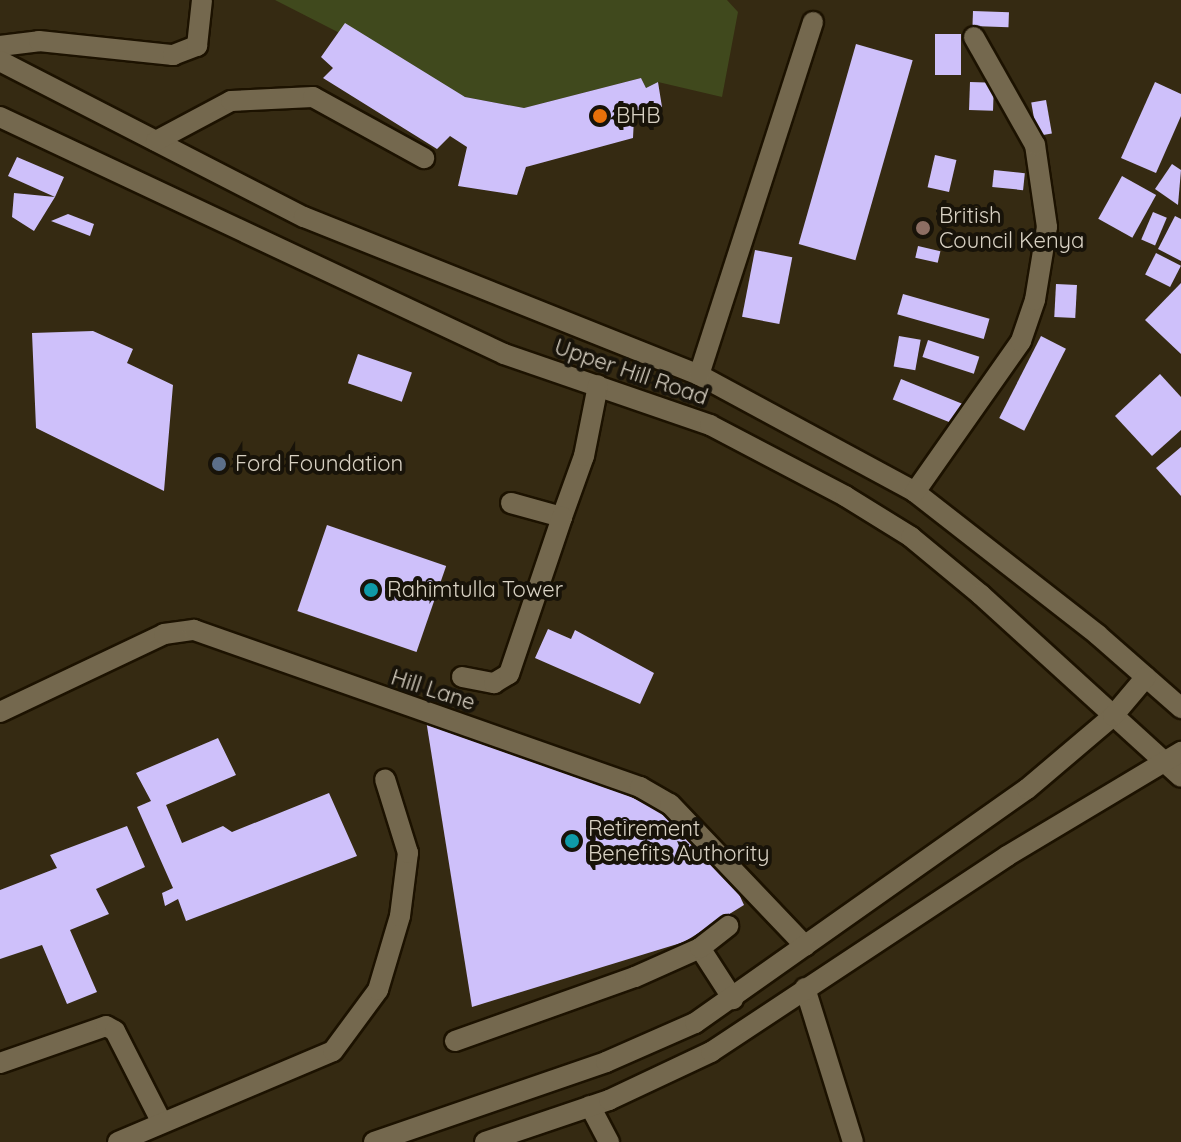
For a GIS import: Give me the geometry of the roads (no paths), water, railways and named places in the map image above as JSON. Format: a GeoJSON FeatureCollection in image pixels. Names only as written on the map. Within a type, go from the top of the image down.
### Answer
{"type":"FeatureCollection","features":[{"type":"Feature","properties":{"kind":"street"},"geometry":{"type":"LineString","coordinates":[[0,46],[39,41],[173,55],[197,46],[202,0]]}},
{"type":"Feature","properties":{"kind":"street"},"geometry":{"type":"LineString","coordinates":[[699,375],[813,22]]}},
{"type":"Feature","properties":{"kind":"street"},"geometry":{"type":"LineString","coordinates":[[915,492],[1021,341],[1047,227],[1035,145],[974,37]]}},
{"type":"Feature","properties":{"kind":"street","name":"Upper Hill Road"},"geometry":{"type":"LineString","coordinates":[[0,61],[304,217],[699,375],[915,492],[1181,708]]}},
{"type":"Feature","properties":{"kind":"street"},"geometry":{"type":"LineString","coordinates":[[156,141],[231,101],[313,97],[424,158]]}},
{"type":"Feature","properties":{"kind":"street","name":"Upper Hill Road"},"geometry":{"type":"LineString","coordinates":[[0,117],[504,354],[710,425],[845,496],[911,537],[1113,716],[1172,756],[1181,777]]}},
{"type":"Feature","properties":{"kind":"street"},"geometry":{"type":"LineString","coordinates":[[462,677],[494,683],[509,674],[584,456],[598,385]]}},
{"type":"Feature","properties":{"kind":"street"},"geometry":{"type":"LineString","coordinates":[[511,503],[562,517]]}},
{"type":"Feature","properties":{"kind":"street","name":"Hill Lane"},"geometry":{"type":"LineString","coordinates":[[0,712],[164,634],[194,630],[640,787],[670,804],[805,946]]}},
{"type":"Feature","properties":{"kind":"street"},"geometry":{"type":"LineString","coordinates":[[374,1142],[606,1062],[695,1023],[1027,789],[1113,716],[1146,677]]}},
{"type":"Feature","properties":{"kind":"street"},"geometry":{"type":"LineString","coordinates":[[485,1142],[590,1106],[711,1052],[805,988],[1172,756]]}},
{"type":"Feature","properties":{"kind":"street"},"geometry":{"type":"LineString","coordinates":[[118,1142],[333,1051],[378,990],[400,916],[408,853],[385,779]]}},
{"type":"Feature","properties":{"kind":"street"},"geometry":{"type":"LineString","coordinates":[[455,1041],[700,948],[728,926]]}},
{"type":"Feature","properties":{"kind":"street"},"geometry":{"type":"LineString","coordinates":[[700,948],[733,999]]}},
{"type":"Feature","properties":{"kind":"street"},"geometry":{"type":"LineString","coordinates":[[805,988],[853,1142]]}},
{"type":"Feature","properties":{"kind":"street"},"geometry":{"type":"LineString","coordinates":[[0,1063],[106,1026],[115,1031],[162,1123]]}},
{"type":"Feature","properties":{"kind":"street"},"geometry":{"type":"LineString","coordinates":[[590,1106],[609,1142]]}},
{"type":"Feature","properties":{"kind":"place","name":"BHB"},"geometry":{"type":"Point","coordinates":[600,116]}},
{"type":"Feature","properties":{"kind":"place","name":"British Council Kenya"},"geometry":{"type":"Point","coordinates":[923,228]}},
{"type":"Feature","properties":{"kind":"place","name":"Ford Foundation"},"geometry":{"type":"Point","coordinates":[219,464]}},
{"type":"Feature","properties":{"kind":"place","name":"Rahimtulla Tower"},"geometry":{"type":"Point","coordinates":[371,590]}},
{"type":"Feature","properties":{"kind":"place","name":"Retirement Benefits Authority"},"geometry":{"type":"Point","coordinates":[572,841]}}]}
